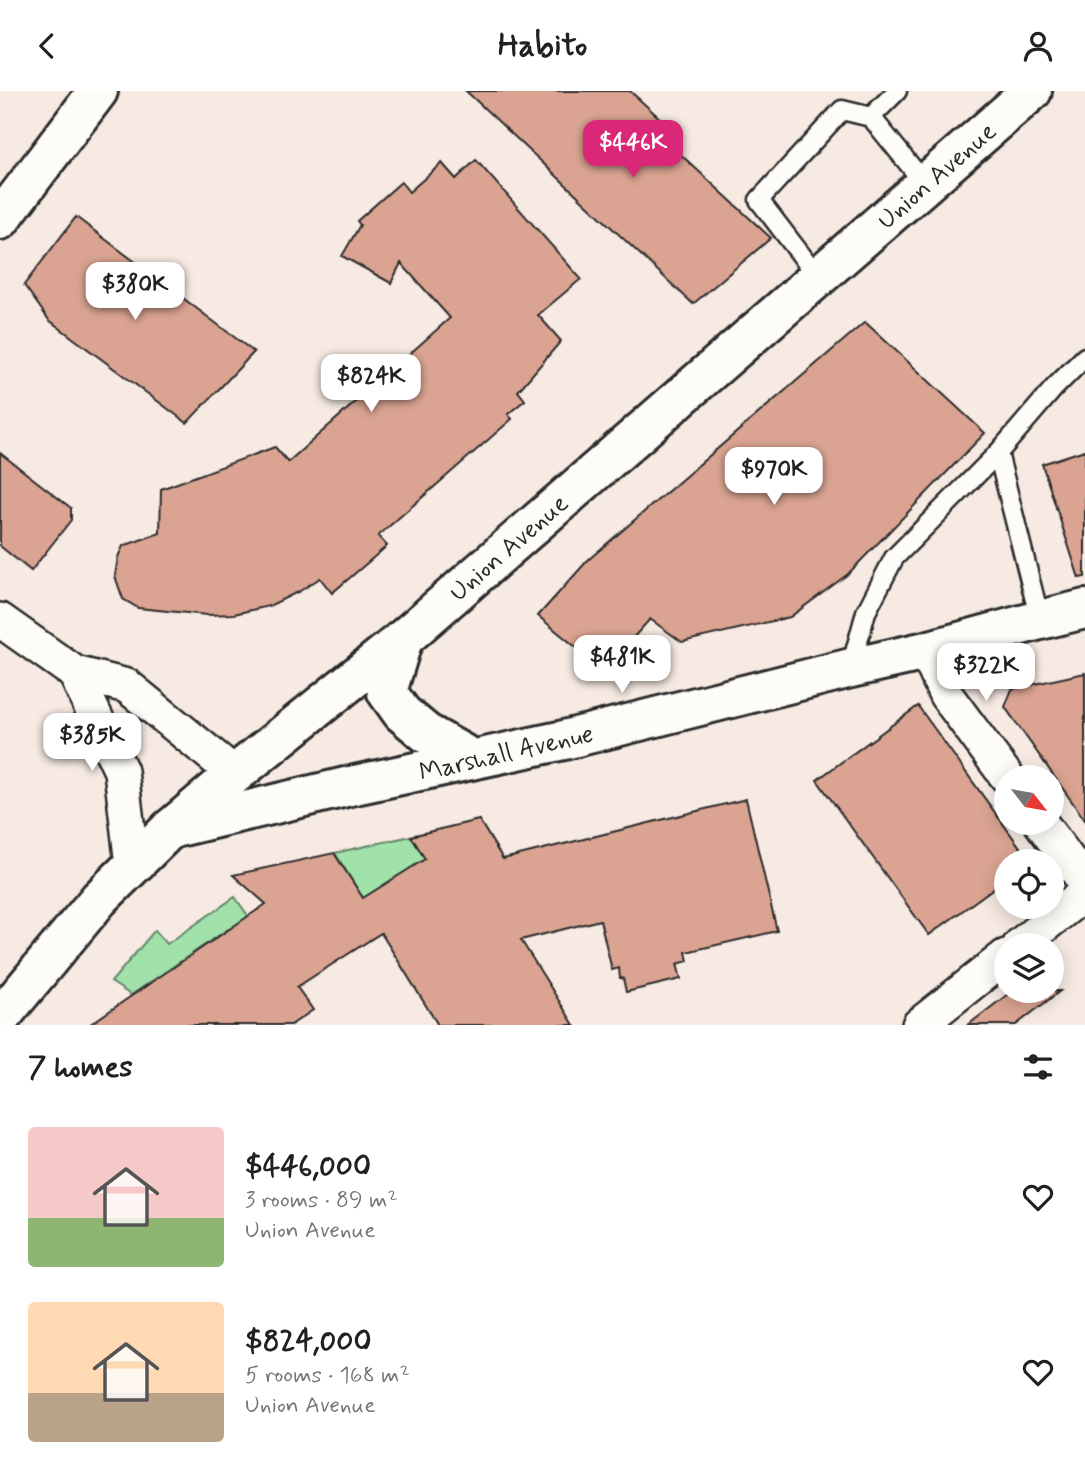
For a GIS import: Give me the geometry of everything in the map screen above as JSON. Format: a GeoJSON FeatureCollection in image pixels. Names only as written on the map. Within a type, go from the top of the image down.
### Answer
{"type":"FeatureCollection","features":[{"type":"Feature","properties":{"kind":"main road"},"geometry":{"type":"LineString","coordinates":[[0,220],[98,91]]}},
{"type":"Feature","properties":{"kind":"main road","name":"Union Avenue"},"geometry":{"type":"LineString","coordinates":[[0,1018],[99,899],[170,829],[403,639],[1032,91]]}},
{"type":"Feature","properties":{"kind":"main road","name":"Marshall Avenue"},"geometry":{"type":"LineString","coordinates":[[170,829],[350,786],[564,740],[1085,609]]}},
{"type":"Feature","properties":{"kind":"main road"},"geometry":{"type":"LineString","coordinates":[[403,639],[387,692],[401,713],[426,733],[472,759]]}},
{"type":"Feature","properties":{"kind":"street"},"geometry":{"type":"LineString","coordinates":[[0,620],[75,673],[127,686],[235,774]]}},
{"type":"Feature","properties":{"kind":"street"},"geometry":{"type":"LineString","coordinates":[[926,651],[946,695],[998,765]]}},
{"type":"Feature","properties":{"kind":"street"},"geometry":{"type":"LineString","coordinates":[[75,673],[121,771],[132,865]]}},
{"type":"Feature","properties":{"kind":"street"},"geometry":{"type":"LineString","coordinates":[[1050,835],[1085,882]]}},
{"type":"Feature","properties":{"kind":"street"},"geometry":{"type":"LineString","coordinates":[[1035,933],[1085,893]]}},
{"type":"Feature","properties":{"kind":"street"},"geometry":{"type":"LineString","coordinates":[[919,1025],[994,966]]}},
{"type":"Feature","properties":{"kind":"lane"},"geometry":{"type":"LineString","coordinates":[[871,117],[897,91]]}},
{"type":"Feature","properties":{"kind":"lane"},"geometry":{"type":"LineString","coordinates":[[818,277],[759,199],[842,110],[871,117],[925,184]]}},
{"type":"Feature","properties":{"kind":"lane"},"geometry":{"type":"LineString","coordinates":[[851,668],[866,612],[894,558],[998,453],[1085,357]]}},
{"type":"Feature","properties":{"kind":"lane"},"geometry":{"type":"LineString","coordinates":[[998,453],[1040,620]]}},
{"type":"Feature","properties":{"kind":"green space"},"geometry":{"type":"Polygon","coordinates":[[[411,836],[425,859],[363,898],[335,853],[411,836]]]}},
{"type":"Feature","properties":{"kind":"green space"},"geometry":{"type":"Polygon","coordinates":[[[235,897],[282,965],[236,939],[228,929],[131,995],[111,982],[155,930],[167,944],[235,897]]]}},
{"type":"Feature","properties":{"kind":"building"},"geometry":{"type":"Polygon","coordinates":[[[466,91],[630,91],[675,132],[666,141],[771,238],[693,304],[466,91]]]}},
{"type":"Feature","properties":{"kind":"building"},"geometry":{"type":"Polygon","coordinates":[[[476,160],[581,279],[538,315],[561,341],[518,391],[525,400],[508,414],[512,419],[378,536],[387,546],[332,593],[320,578],[269,606],[234,614],[207,615],[138,608],[123,599],[115,576],[118,557],[123,546],[160,533],[161,489],[275,447],[288,462],[450,318],[401,263],[391,283],[342,256],[360,225],[357,221],[401,182],[409,192],[442,163],[456,179],[476,160]]]}},
{"type":"Feature","properties":{"kind":"building"},"geometry":{"type":"Polygon","coordinates":[[[76,217],[254,352],[187,423],[49,320],[24,285],[76,217]]]}},
{"type":"Feature","properties":{"kind":"building"},"geometry":{"type":"Polygon","coordinates":[[[865,322],[985,433],[848,574],[790,617],[682,642],[650,619],[604,670],[538,616],[588,560],[865,322]]]}},
{"type":"Feature","properties":{"kind":"building"},"geometry":{"type":"Polygon","coordinates":[[[1085,450],[1085,577],[1079,578],[1042,464],[1085,450]]]}},
{"type":"Feature","properties":{"kind":"building"},"geometry":{"type":"Polygon","coordinates":[[[0,453],[71,508],[71,520],[31,571],[0,546],[0,453]]]}},
{"type":"Feature","properties":{"kind":"building"},"geometry":{"type":"Polygon","coordinates":[[[1085,673],[1085,820],[1064,790],[1064,765],[1046,765],[1005,707],[1012,689],[1085,673]]]}},
{"type":"Feature","properties":{"kind":"building"},"geometry":{"type":"Polygon","coordinates":[[[918,706],[994,811],[994,835],[1011,835],[1021,849],[994,849],[994,888],[929,935],[817,780],[918,706]]]}},
{"type":"Feature","properties":{"kind":"building"},"geometry":{"type":"Polygon","coordinates":[[[746,799],[777,931],[686,952],[688,961],[677,964],[681,979],[626,992],[619,968],[612,970],[600,920],[521,940],[574,1025],[438,1025],[381,933],[297,987],[313,1010],[291,1025],[89,1025],[266,904],[233,875],[334,853],[363,898],[425,859],[411,836],[479,820],[503,859],[746,799]]]}},
{"type":"Feature","properties":{"kind":"building"},"geometry":{"type":"Polygon","coordinates":[[[996,1003],[1044,1003],[1016,1025],[968,1025],[996,1003]]]}}]}
